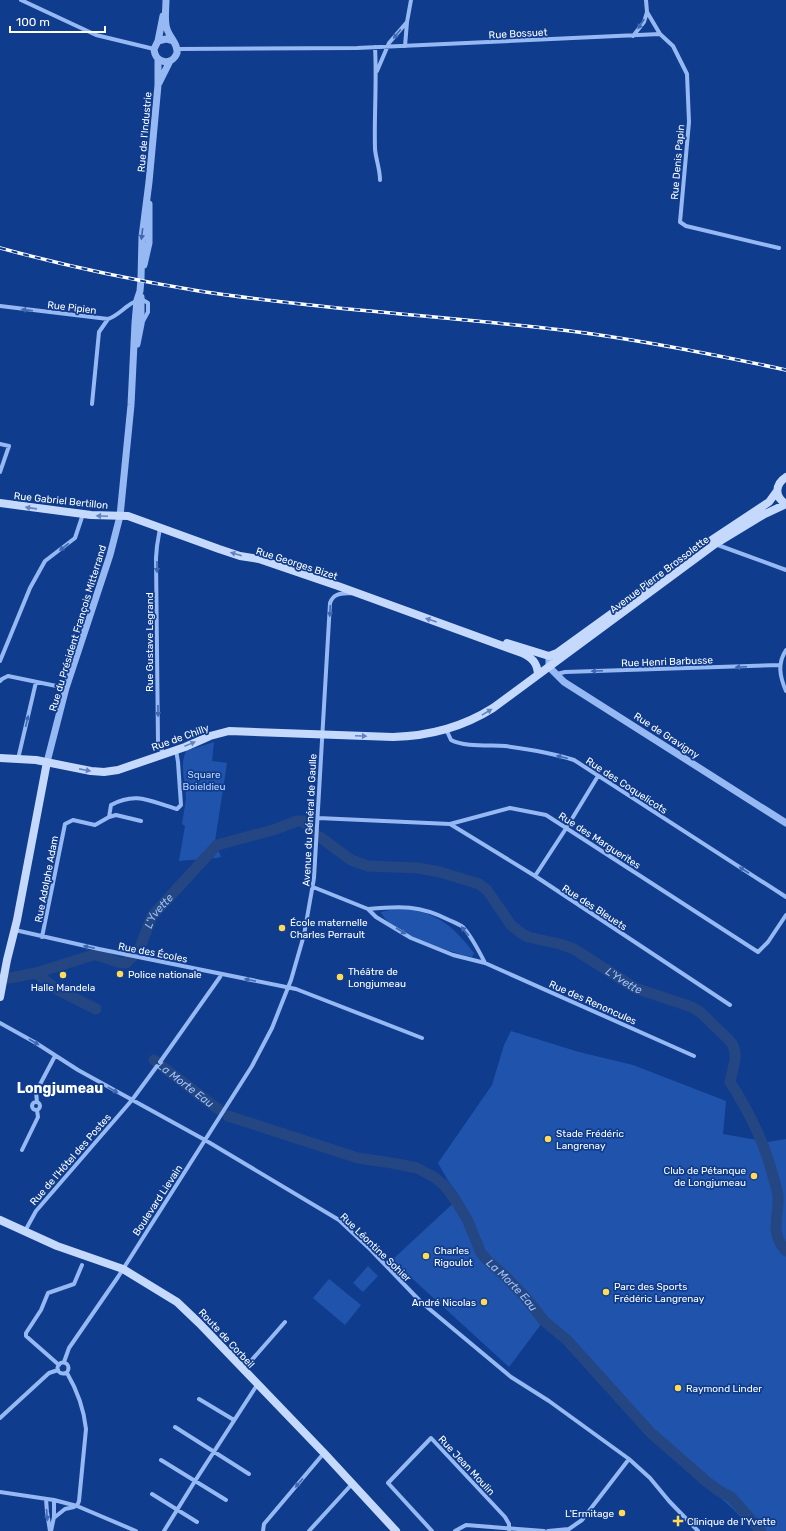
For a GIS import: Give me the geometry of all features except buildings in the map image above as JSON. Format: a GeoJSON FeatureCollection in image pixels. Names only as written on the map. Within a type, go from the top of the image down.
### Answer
{"type":"FeatureCollection","features":[{"type":"Feature","properties":{"kind":"main road","name":"Avenue Pierre Brossolette"},"geometry":{"type":"LineString","coordinates":[[446,729],[484,714],[715,544],[763,515],[786,504],[778,497],[777,491],[781,480],[786,477]]}},
{"type":"Feature","properties":{"kind":"main road","name":"Avenue Pierre Brossolette"},"geometry":{"type":"LineString","coordinates":[[549,656],[557,653],[710,541],[769,502],[777,491]]}},
{"type":"Feature","properties":{"kind":"main road","name":"Rue Gabriel Bertillon"},"geometry":{"type":"LineString","coordinates":[[0,504],[83,514],[120,516]]}},
{"type":"Feature","properties":{"kind":"main road","name":"Rue Georges Bizet"},"geometry":{"type":"LineString","coordinates":[[120,516],[128,516],[219,549],[259,560],[468,632],[530,657],[536,663],[538,674]]}},
{"type":"Feature","properties":{"kind":"main road","name":"Rue Georges Bizet"},"geometry":{"type":"LineString","coordinates":[[468,632],[523,647],[549,656]]}},
{"type":"Feature","properties":{"kind":"main road","name":"Rue de Chilly"},"geometry":{"type":"LineString","coordinates":[[0,758],[47,762],[91,771],[104,772],[118,770],[176,750],[210,736],[229,731],[393,738],[420,735],[446,729]]}},
{"type":"Feature","properties":{"kind":"main road","name":"Rue du Président François Mitterrand"},"geometry":{"type":"LineString","coordinates":[[0,997],[15,930],[47,762]]}},
{"type":"Feature","properties":{"kind":"main road","name":"Route de Corbeil"},"geometry":{"type":"LineString","coordinates":[[0,1220],[57,1246],[123,1269],[177,1302],[324,1453],[396,1531]]}},
{"type":"Feature","properties":{"kind":"street"},"geometry":{"type":"LineString","coordinates":[[21,0],[96,35],[154,49]]}},
{"type":"Feature","properties":{"kind":"street"},"geometry":{"type":"LineString","coordinates":[[166,0],[166,26],[178,49],[176,56],[170,61],[162,61],[156,56],[154,49],[158,41],[166,0]]}},
{"type":"Feature","properties":{"kind":"street"},"geometry":{"type":"LineString","coordinates":[[404,46],[406,22],[411,0]]}},
{"type":"Feature","properties":{"kind":"street","name":"Rue Denis Papin"},"geometry":{"type":"LineString","coordinates":[[646,0],[648,12],[660,34],[673,46],[687,74],[689,122],[680,222],[686,226],[779,248]]}},
{"type":"Feature","properties":{"kind":"street"},"geometry":{"type":"LineString","coordinates":[[633,36],[644,22],[648,12]]}},
{"type":"Feature","properties":{"kind":"street"},"geometry":{"type":"LineString","coordinates":[[376,73],[387,47],[406,22]]}},
{"type":"Feature","properties":{"kind":"street","name":"Rue Bossuet"},"geometry":{"type":"LineString","coordinates":[[178,49],[233,50],[387,47],[660,34]]}},
{"type":"Feature","properties":{"kind":"street"},"geometry":{"type":"LineString","coordinates":[[158,41],[166,39],[173,41]]}},
{"type":"Feature","properties":{"kind":"street"},"geometry":{"type":"LineString","coordinates":[[375,47],[375,151],[380,172],[380,180]]}},
{"type":"Feature","properties":{"kind":"street","name":"Rue de l'Industrie"},"geometry":{"type":"LineString","coordinates":[[140,289],[142,271],[142,237],[149,182],[158,85],[158,59]]}},
{"type":"Feature","properties":{"kind":"street","name":"Rue de l'Industrie"},"geometry":{"type":"LineString","coordinates":[[158,85],[170,61]]}},
{"type":"Feature","properties":{"kind":"street","name":"Rue du Président François Mitterrand"},"geometry":{"type":"LineString","coordinates":[[47,762],[66,688],[110,555],[120,516],[140,289]]}},
{"type":"Feature","properties":{"kind":"street","name":"Rue Pipien"},"geometry":{"type":"LineString","coordinates":[[0,306],[108,319],[139,300]]}},
{"type":"Feature","properties":{"kind":"street"},"geometry":{"type":"LineString","coordinates":[[92,404],[99,332],[108,319]]}},
{"type":"Feature","properties":{"kind":"street"},"geometry":{"type":"LineString","coordinates":[[0,444],[9,446],[0,472]]}},
{"type":"Feature","properties":{"kind":"street"},"geometry":{"type":"LineString","coordinates":[[0,661],[30,588],[45,561],[75,538],[83,514]]}},
{"type":"Feature","properties":{"kind":"street","name":"Rue Gustave Legrand"},"geometry":{"type":"LineString","coordinates":[[160,528],[157,546],[158,743],[159,747],[165,754]]}},
{"type":"Feature","properties":{"kind":"street"},"geometry":{"type":"LineString","coordinates":[[715,544],[786,570]]}},
{"type":"Feature","properties":{"kind":"street","name":"Avenue du Général de Gaulle"},"geometry":{"type":"LineString","coordinates":[[205,1140],[259,1054],[272,1028],[288,987],[304,935],[313,887],[330,603],[335,596],[340,594],[357,593]]}},
{"type":"Feature","properties":{"kind":"street"},"geometry":{"type":"LineString","coordinates":[[786,650],[780,665],[781,678],[786,692]]}},
{"type":"Feature","properties":{"kind":"street"},"geometry":{"type":"LineString","coordinates":[[549,656],[549,667]]}},
{"type":"Feature","properties":{"kind":"street","name":"Rue Henri Barbusse"},"geometry":{"type":"LineString","coordinates":[[556,675],[565,672],[780,665]]}},
{"type":"Feature","properties":{"kind":"street","name":"Rue de Gravigny"},"geometry":{"type":"LineString","coordinates":[[549,667],[564,682],[786,823]]}},
{"type":"Feature","properties":{"kind":"street"},"geometry":{"type":"LineString","coordinates":[[0,681],[2,678],[8,676],[66,688]]}},
{"type":"Feature","properties":{"kind":"street"},"geometry":{"type":"LineString","coordinates":[[18,759],[36,682]]}},
{"type":"Feature","properties":{"kind":"street","name":"Rue des Coquelicots"},"geometry":{"type":"LineString","coordinates":[[446,729],[448,736],[455,742],[518,748],[574,760],[786,897]]}},
{"type":"Feature","properties":{"kind":"street"},"geometry":{"type":"LineString","coordinates":[[109,817],[111,805],[127,798],[142,798],[177,809],[181,805],[176,750]]}},
{"type":"Feature","properties":{"kind":"street"},"geometry":{"type":"LineString","coordinates":[[535,876],[598,776]]}},
{"type":"Feature","properties":{"kind":"street","name":"Rue des Marguerites"},"geometry":{"type":"LineString","coordinates":[[318,818],[450,824],[510,808],[546,815],[567,827],[758,952],[768,942],[786,915]]}},
{"type":"Feature","properties":{"kind":"street","name":"Rue Adolphe Adam"},"geometry":{"type":"LineString","coordinates":[[42,937],[65,824],[74,820],[95,825],[109,817],[116,815],[141,820]]}},
{"type":"Feature","properties":{"kind":"street","name":"Rue des Bleuets"},"geometry":{"type":"LineString","coordinates":[[450,824],[535,876],[730,1005]]}},
{"type":"Feature","properties":{"kind":"street","name":"Rue des Renoncules"},"geometry":{"type":"LineString","coordinates":[[313,887],[368,909],[376,917],[412,938],[453,955],[485,963],[694,1056]]}},
{"type":"Feature","properties":{"kind":"street","name":"Rue des Renoncules"},"geometry":{"type":"LineString","coordinates":[[368,909],[397,906],[415,908],[439,915],[462,926],[475,944],[485,963]]}},
{"type":"Feature","properties":{"kind":"street","name":"Rue des Écoles"},"geometry":{"type":"LineString","coordinates":[[15,930],[42,937],[288,987],[323,998],[422,1038]]}},
{"type":"Feature","properties":{"kind":"street"},"geometry":{"type":"LineString","coordinates":[[160,1062],[220,978],[221,974]]}},
{"type":"Feature","properties":{"kind":"street","name":"Rue Léontine Sohier"},"geometry":{"type":"LineString","coordinates":[[0,1023],[78,1070],[205,1140],[339,1220],[370,1249],[421,1302],[473,1347],[510,1377],[549,1401],[629,1460],[650,1478],[669,1501],[698,1531]]}},
{"type":"Feature","properties":{"kind":"street"},"geometry":{"type":"LineString","coordinates":[[22,1150],[38,1117],[37,1110],[40,1106],[37,1102],[36,1092],[55,1056]]}},
{"type":"Feature","properties":{"kind":"street","name":"Rue de l'Hôtel des Postes"},"geometry":{"type":"LineString","coordinates":[[25,1232],[36,1211],[132,1100],[157,1066]]}},
{"type":"Feature","properties":{"kind":"street","name":"Boulevard Lievain"},"geometry":{"type":"LineString","coordinates":[[64,1362],[69,1348],[123,1269],[205,1140]]}},
{"type":"Feature","properties":{"kind":"street"},"geometry":{"type":"LineString","coordinates":[[59,1365],[26,1336],[26,1333],[41,1310],[48,1293],[74,1284],[82,1265]]}},
{"type":"Feature","properties":{"kind":"street"},"geometry":{"type":"LineString","coordinates":[[242,1370],[285,1322]]}},
{"type":"Feature","properties":{"kind":"street"},"geometry":{"type":"LineString","coordinates":[[58,1370],[59,1365],[64,1362],[69,1367],[67,1373],[75,1388],[85,1419],[86,1429],[79,1501],[77,1506]]}},
{"type":"Feature","properties":{"kind":"street"},"geometry":{"type":"LineString","coordinates":[[58,1370],[63,1374],[67,1373]]}},
{"type":"Feature","properties":{"kind":"street"},"geometry":{"type":"LineString","coordinates":[[0,1418],[49,1373],[58,1370]]}},
{"type":"Feature","properties":{"kind":"street"},"geometry":{"type":"LineString","coordinates":[[164,1531],[257,1385]]}},
{"type":"Feature","properties":{"kind":"street"},"geometry":{"type":"LineString","coordinates":[[199,1399],[234,1420]]}},
{"type":"Feature","properties":{"kind":"street"},"geometry":{"type":"LineString","coordinates":[[175,1427],[250,1474]]}},
{"type":"Feature","properties":{"kind":"street","name":"Rue Jean Moulin"},"geometry":{"type":"LineString","coordinates":[[432,1531],[388,1483],[431,1438],[505,1517],[509,1530]]}},
{"type":"Feature","properties":{"kind":"street"},"geometry":{"type":"LineString","coordinates":[[263,1531],[264,1524],[324,1453]]}},
{"type":"Feature","properties":{"kind":"street"},"geometry":{"type":"LineString","coordinates":[[162,1460],[226,1500]]}},
{"type":"Feature","properties":{"kind":"street"},"geometry":{"type":"LineString","coordinates":[[548,1531],[569,1529],[582,1520],[629,1460]]}},
{"type":"Feature","properties":{"kind":"street"},"geometry":{"type":"LineString","coordinates":[[309,1531],[352,1484]]}},
{"type":"Feature","properties":{"kind":"street"},"geometry":{"type":"LineString","coordinates":[[0,1492],[54,1500],[77,1506],[136,1531]]}},
{"type":"Feature","properties":{"kind":"street"},"geometry":{"type":"LineString","coordinates":[[152,1494],[197,1522]]}},
{"type":"Feature","properties":{"kind":"street"},"geometry":{"type":"LineString","coordinates":[[46,1499],[46,1512],[51,1531]]}},
{"type":"Feature","properties":{"kind":"street"},"geometry":{"type":"LineString","coordinates":[[51,1531],[54,1517],[54,1500]]}},
{"type":"Feature","properties":{"kind":"street"},"geometry":{"type":"LineString","coordinates":[[54,1517],[65,1509],[77,1506]]}},
{"type":"Feature","properties":{"kind":"street"},"geometry":{"type":"LineString","coordinates":[[455,1531],[466,1525],[509,1530],[544,1531]]}},
{"type":"Feature","properties":{"kind":"green space","name":"Square Boieldieu"},"geometry":{"type":"Polygon","coordinates":[[[214,742],[212,761],[227,763],[215,841],[221,857],[179,861],[185,826],[182,824],[186,799],[183,769],[184,757],[186,751],[214,742]]]}},
{"type":"Feature","properties":{"kind":"green space"},"geometry":{"type":"Polygon","coordinates":[[[396,909],[421,912],[441,920],[458,934],[466,943],[474,953],[472,957],[436,946],[407,934],[395,927],[386,920],[381,912],[396,909]]]}},
{"type":"Feature","properties":{"kind":"green space","name":"Parc des Sports Frédéric Langrenay"},"geometry":{"type":"Polygon","coordinates":[[[511,1031],[579,1052],[633,1065],[726,1101],[723,1134],[768,1142],[786,1139],[786,1531],[754,1531],[732,1508],[647,1433],[564,1341],[542,1323],[509,1367],[392,1260],[460,1197],[438,1163],[492,1085],[504,1045],[511,1031]]]}},
{"type":"Feature","properties":{"kind":"green space"},"geometry":{"type":"Polygon","coordinates":[[[368,1266],[378,1276],[363,1292],[353,1283],[368,1266]]]}},
{"type":"Feature","properties":{"kind":"green space"},"geometry":{"type":"Polygon","coordinates":[[[329,1279],[361,1305],[345,1325],[313,1298],[329,1279]]]}},
{"type":"Feature","properties":{"kind":"waterway","name":"L'Yvette"},"geometry":{"type":"LineString","coordinates":[[0,977],[10,978],[36,973],[93,955],[126,963],[139,950],[152,916],[217,845],[273,830],[297,821],[303,821],[314,831]]}},
{"type":"Feature","properties":{"kind":"waterway","name":"L'Yvette"},"geometry":{"type":"LineString","coordinates":[[320,837],[351,860],[368,866],[418,868],[440,872],[479,884],[487,890],[511,925],[521,933],[528,937],[560,944],[574,949],[635,988],[692,1007],[700,1012],[733,1045],[735,1060],[730,1082],[754,1124],[767,1157],[778,1196],[776,1231],[781,1244],[786,1251]]}},
{"type":"Feature","properties":{"kind":"waterway","name":"La Morte Eau"},"geometry":{"type":"LineString","coordinates":[[36,973],[58,990],[96,1009]]}},
{"type":"Feature","properties":{"kind":"waterway","name":"La Morte Eau"},"geometry":{"type":"LineString","coordinates":[[154,1060],[218,1109]]}},
{"type":"Feature","properties":{"kind":"waterway","name":"La Morte Eau"},"geometry":{"type":"LineString","coordinates":[[228,1116],[358,1158],[417,1168],[434,1177],[445,1186],[456,1201],[467,1219],[481,1253],[487,1260],[525,1297],[544,1321],[567,1340],[650,1432],[707,1482],[719,1491],[731,1497],[761,1531]]}},
{"type":"Feature","properties":{"kind":"railway"},"geometry":{"type":"LineString","coordinates":[[0,248],[99,272],[199,291],[335,308],[562,330],[674,347],[786,370]]}},
{"type":"Feature","properties":{"kind":"place","name":"École maternelle Charles Perrault"},"geometry":{"type":"Point","coordinates":[282,928]}},
{"type":"Feature","properties":{"kind":"place","name":"Police nationale"},"geometry":{"type":"Point","coordinates":[120,974]}},
{"type":"Feature","properties":{"kind":"place","name":"Halle Mandela"},"geometry":{"type":"Point","coordinates":[63,975]}},
{"type":"Feature","properties":{"kind":"place","name":"Théâtre de Longjumeau"},"geometry":{"type":"Point","coordinates":[340,977]}},
{"type":"Feature","properties":{"kind":"place","name":"Stade Frédéric Langrenay"},"geometry":{"type":"Point","coordinates":[548,1139]}},
{"type":"Feature","properties":{"kind":"place","name":"Club de Pétanque de Longjumeau"},"geometry":{"type":"Point","coordinates":[754,1176]}},
{"type":"Feature","properties":{"kind":"place","name":"Charles Rigoulot"},"geometry":{"type":"Point","coordinates":[426,1256]}},
{"type":"Feature","properties":{"kind":"place","name":"Parc des Sports Frédéric Langrenay"},"geometry":{"type":"Point","coordinates":[606,1292]}},
{"type":"Feature","properties":{"kind":"place","name":"André Nicolas"},"geometry":{"type":"Point","coordinates":[484,1302]}},
{"type":"Feature","properties":{"kind":"place","name":"Raymond Linder"},"geometry":{"type":"Point","coordinates":[678,1388]}},
{"type":"Feature","properties":{"kind":"place","name":"L'Ermitage"},"geometry":{"type":"Point","coordinates":[622,1513]}},
{"type":"Feature","properties":{"kind":"place","name":"Clinique de l'Yvette"},"geometry":{"type":"Point","coordinates":[678,1521]}},
{"type":"Feature","properties":{"kind":"district","name":"Longjumeau"},"geometry":{"type":"Point","coordinates":[60,1088]}}]}
